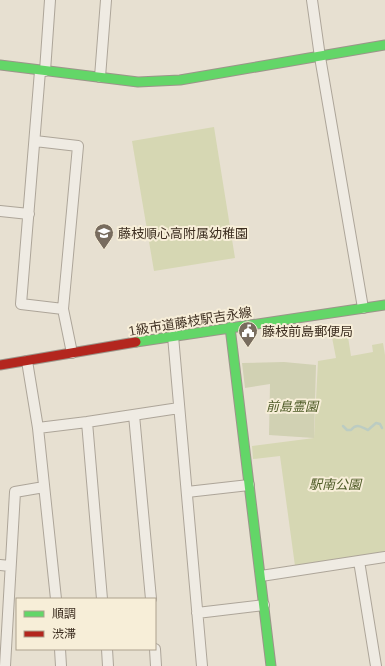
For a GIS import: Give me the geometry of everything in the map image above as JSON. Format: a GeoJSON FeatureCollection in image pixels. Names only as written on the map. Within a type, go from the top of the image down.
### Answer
{"type":"FeatureCollection","features":[{"type":"Feature","properties":{"kind":"street"},"geometry":{"type":"LineString","coordinates":[[50,0],[35,141],[21,304],[63,309]]}},
{"type":"Feature","properties":{"kind":"street"},"geometry":{"type":"LineString","coordinates":[[100,77],[106,0]]}},
{"type":"Feature","properties":{"kind":"street"},"geometry":{"type":"LineString","coordinates":[[312,0],[320,57],[363,308]]}},
{"type":"Feature","properties":{"kind":"street"},"geometry":{"type":"LineString","coordinates":[[0,65],[138,82],[180,80],[385,45]]}},
{"type":"Feature","properties":{"kind":"street"},"geometry":{"type":"LineString","coordinates":[[35,141],[78,146],[63,309],[72,353]]}},
{"type":"Feature","properties":{"kind":"street"},"geometry":{"type":"LineString","coordinates":[[0,211],[29,214]]}},
{"type":"Feature","properties":{"kind":"street","name":"1級市道藤枝駅吉永線"},"geometry":{"type":"LineString","coordinates":[[0,365],[230,327],[385,305]]}},
{"type":"Feature","properties":{"kind":"street"},"geometry":{"type":"LineString","coordinates":[[230,327],[271,666]]}},
{"type":"Feature","properties":{"kind":"street"},"geometry":{"type":"LineString","coordinates":[[173,336],[202,666]]}},
{"type":"Feature","properties":{"kind":"street"},"geometry":{"type":"LineString","coordinates":[[27,361],[38,428],[56,598]]}},
{"type":"Feature","properties":{"kind":"street"},"geometry":{"type":"LineString","coordinates":[[38,428],[179,408]]}},
{"type":"Feature","properties":{"kind":"street"},"geometry":{"type":"LineString","coordinates":[[134,414],[151,598]]}},
{"type":"Feature","properties":{"kind":"street"},"geometry":{"type":"LineString","coordinates":[[87,422],[102,598]]}},
{"type":"Feature","properties":{"kind":"street"},"geometry":{"type":"LineString","coordinates":[[187,492],[248,485]]}},
{"type":"Feature","properties":{"kind":"street"},"geometry":{"type":"LineString","coordinates":[[5,666],[5,565],[15,492],[44,487]]}},
{"type":"Feature","properties":{"kind":"street"},"geometry":{"type":"LineString","coordinates":[[261,576],[385,557]]}},
{"type":"Feature","properties":{"kind":"street"},"geometry":{"type":"LineString","coordinates":[[359,561],[376,666]]}},
{"type":"Feature","properties":{"kind":"street"},"geometry":{"type":"LineString","coordinates":[[197,613],[264,605]]}},
{"type":"Feature","properties":{"kind":"street"},"geometry":{"type":"LineString","coordinates":[[60,650],[61,666]]}},
{"type":"Feature","properties":{"kind":"street"},"geometry":{"type":"LineString","coordinates":[[107,650],[108,666]]}},
{"type":"Feature","properties":{"kind":"street"},"geometry":{"type":"LineString","coordinates":[[155,650],[156,666]]}},
{"type":"Feature","properties":{"kind":"green space"},"geometry":{"type":"Polygon","coordinates":[[[214,127],[235,258],[154,271],[132,141],[214,127]]]}},
{"type":"Feature","properties":{"kind":"green space","name":"駅南公園"},"geometry":{"type":"Polygon","coordinates":[[[346,324],[351,356],[373,352],[372,345],[383,343],[385,355],[385,552],[295,566],[280,456],[253,459],[252,446],[314,438],[318,361],[336,358],[330,327],[346,324]]]}},
{"type":"Feature","properties":{"kind":"green space","name":"前島霊園"},"geometry":{"type":"Polygon","coordinates":[[[284,362],[316,365],[314,438],[269,435],[270,384],[245,388],[242,363],[284,362]]]}},
{"type":"Feature","properties":{"kind":"waterway"},"geometry":{"type":"LineString","coordinates":[[343,426],[347,430],[351,430],[357,426],[368,430],[376,423],[380,424],[382,428]]}},
{"type":"Feature","properties":{"kind":"traffic: fast"},"geometry":{"type":"LineString","coordinates":[[0,65],[138,82],[180,80],[385,45]]}},
{"type":"Feature","properties":{"kind":"traffic: fast"},"geometry":{"type":"LineString","coordinates":[[136,342],[385,305]]}},
{"type":"Feature","properties":{"kind":"traffic: fast"},"geometry":{"type":"LineString","coordinates":[[230,327],[271,666]]}},
{"type":"Feature","properties":{"kind":"traffic: jam"},"geometry":{"type":"LineString","coordinates":[[0,365],[136,342]]}},
{"type":"Feature","properties":{"kind":"place","name":"藤枝順心高附属幼稚園"},"geometry":{"type":"Point","coordinates":[104,250]}},
{"type":"Feature","properties":{"kind":"place","name":"藤枝前島郵便局"},"geometry":{"type":"Point","coordinates":[248,348]}}]}
